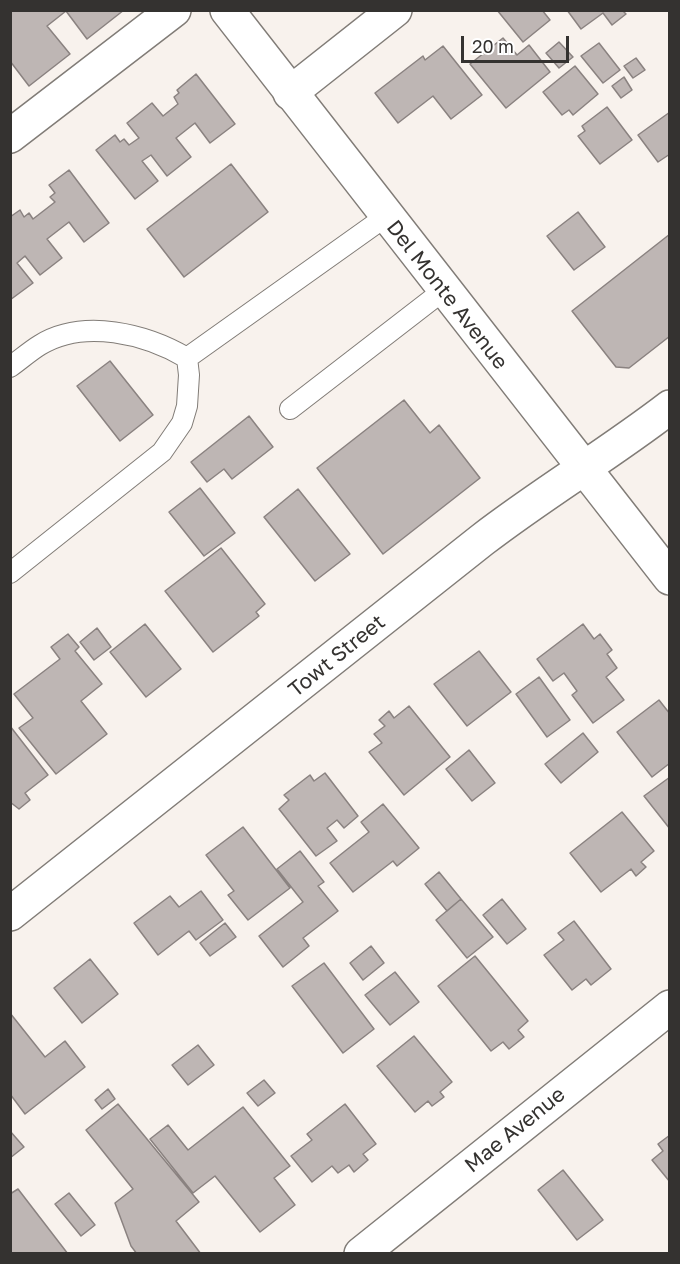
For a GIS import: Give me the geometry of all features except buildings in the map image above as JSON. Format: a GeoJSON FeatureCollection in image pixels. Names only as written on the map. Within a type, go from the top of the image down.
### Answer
{"type":"FeatureCollection","features":[{"type":"Feature","properties":{"kind":"street"},"geometry":{"type":"LineString","coordinates":[[10,136],[174,10]]}},
{"type":"Feature","properties":{"kind":"street","name":"Del Monte Avenue"},"geometry":{"type":"LineString","coordinates":[[227,10],[385,217],[669,578]]}},
{"type":"Feature","properties":{"kind":"street"},"geometry":{"type":"LineString","coordinates":[[290,93],[395,10]]}},
{"type":"Feature","properties":{"kind":"street","name":"Towt Street"},"geometry":{"type":"LineString","coordinates":[[10,914],[490,534],[531,503],[584,470],[669,407]]}},
{"type":"Feature","properties":{"kind":"street","name":"Mae Avenue"},"geometry":{"type":"LineString","coordinates":[[361,1254],[669,1007]]}},
{"type":"Feature","properties":{"kind":"lane"},"geometry":{"type":"LineString","coordinates":[[187,358],[385,217]]}},
{"type":"Feature","properties":{"kind":"lane"},"geometry":{"type":"LineString","coordinates":[[290,409],[444,290]]}},
{"type":"Feature","properties":{"kind":"lane"},"geometry":{"type":"LineString","coordinates":[[10,367],[41,344],[76,333],[99,332],[145,339],[166,346],[187,358]]}},
{"type":"Feature","properties":{"kind":"lane"},"geometry":{"type":"LineString","coordinates":[[10,573],[162,452],[182,423],[187,406],[189,375],[187,358]]}}]}
